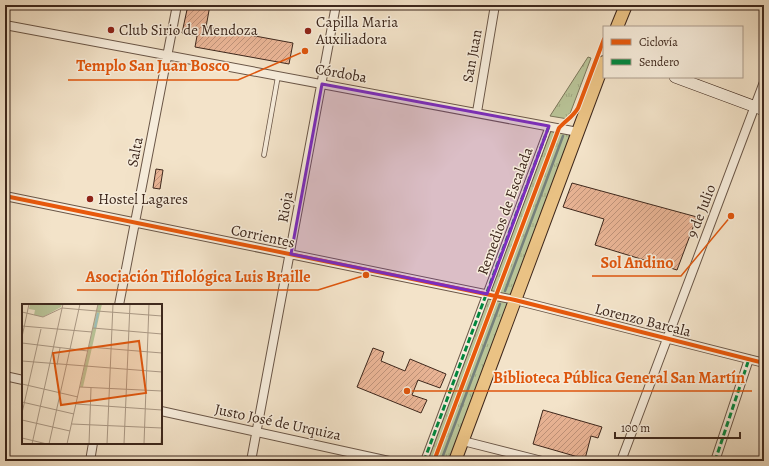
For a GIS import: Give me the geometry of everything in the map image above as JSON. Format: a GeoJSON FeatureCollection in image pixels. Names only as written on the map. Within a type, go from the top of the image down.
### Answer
{"type":"FeatureCollection","features":[{"type":"Feature","properties":{"kind":"main road"},"geometry":{"type":"LineString","coordinates":[[617,26],[626,5]]}},
{"type":"Feature","properties":{"kind":"main road"},"geometry":{"type":"LineString","coordinates":[[455,461],[603,65]]}},
{"type":"Feature","properties":{"kind":"main road"},"geometry":{"type":"LineString","coordinates":[[678,78],[759,108]]}},
{"type":"Feature","properties":{"kind":"street","name":"Salta"},"geometry":{"type":"LineString","coordinates":[[119,304],[177,5]]}},
{"type":"Feature","properties":{"kind":"street","name":"Rioja"},"geometry":{"type":"LineString","coordinates":[[251,461],[291,254],[336,5]]}},
{"type":"Feature","properties":{"kind":"street","name":"San Juan"},"geometry":{"type":"LineString","coordinates":[[477,112],[495,5]]}},
{"type":"Feature","properties":{"kind":"street","name":"Córdoba"},"geometry":{"type":"LineString","coordinates":[[5,25],[578,132]]}},
{"type":"Feature","properties":{"kind":"street","name":"9 de Julio"},"geometry":{"type":"LineString","coordinates":[[620,461],[759,108],[764,82]]}},
{"type":"Feature","properties":{"kind":"street","name":"Remedios de Escalada"},"geometry":{"type":"LineString","coordinates":[[424,461],[549,126]]}},
{"type":"Feature","properties":{"kind":"street","name":"Corrientes"},"geometry":{"type":"LineString","coordinates":[[5,196],[515,300]]}},
{"type":"Feature","properties":{"kind":"street","name":"Lorenzo Barcala"},"geometry":{"type":"LineString","coordinates":[[515,300],[764,363]]}},
{"type":"Feature","properties":{"kind":"street"},"geometry":{"type":"LineString","coordinates":[[714,461],[749,359]]}},
{"type":"Feature","properties":{"kind":"street"},"geometry":{"type":"LineString","coordinates":[[5,376],[22,380]]}},
{"type":"Feature","properties":{"kind":"street","name":"Justo José de Urquiza"},"geometry":{"type":"LineString","coordinates":[[162,410],[389,461]]}},
{"type":"Feature","properties":{"kind":"street"},"geometry":{"type":"LineString","coordinates":[[463,441],[542,461]]}},
{"type":"Feature","properties":{"kind":"street"},"geometry":{"type":"LineString","coordinates":[[90,461],[93,444]]}},
{"type":"Feature","properties":{"kind":"lane"},"geometry":{"type":"LineString","coordinates":[[264,156],[278,76]]}},
{"type":"Feature","properties":{"kind":"highlighted area"},"geometry":{"type":"Polygon","coordinates":[[[322,84],[549,126],[487,294],[291,254],[322,84]]]}},
{"type":"Feature","properties":{"kind":"green space"},"geometry":{"type":"Polygon","coordinates":[[[588,57],[591,58],[568,119],[550,116],[588,57]]]}},
{"type":"Feature","properties":{"kind":"green space"},"geometry":{"type":"Polygon","coordinates":[[[549,126],[578,132],[455,461],[424,461],[549,126]]]}},
{"type":"Feature","properties":{"kind":"building"},"geometry":{"type":"Polygon","coordinates":[[[188,5],[210,5],[206,27],[293,43],[289,64],[195,47],[197,36],[182,33],[188,5]]]}},
{"type":"Feature","properties":{"kind":"building"},"geometry":{"type":"Polygon","coordinates":[[[156,169],[163,170],[160,189],[153,188],[156,169]]]}},
{"type":"Feature","properties":{"kind":"building"},"geometry":{"type":"Polygon","coordinates":[[[572,183],[697,217],[677,270],[595,245],[604,219],[563,207],[572,183]]]}},
{"type":"Feature","properties":{"kind":"building"},"geometry":{"type":"Polygon","coordinates":[[[373,348],[384,352],[381,361],[405,371],[410,359],[446,374],[440,388],[418,380],[412,395],[427,400],[421,413],[357,387],[373,348]]]}},
{"type":"Feature","properties":{"kind":"building"},"geometry":{"type":"Polygon","coordinates":[[[543,410],[602,427],[598,438],[591,436],[585,459],[533,444],[543,410]]]}},
{"type":"Feature","properties":{"kind":"waterway"},"geometry":{"type":"LineString","coordinates":[[505,291],[563,136]]}},
{"type":"Feature","properties":{"kind":"waterway"},"geometry":{"type":"LineString","coordinates":[[441,461],[500,304]]}},
{"type":"Feature","properties":{"kind":"marked path"},"geometry":{"type":"LineString","coordinates":[[424,461],[549,126]]}},
{"type":"Feature","properties":{"kind":"marked path"},"geometry":{"type":"LineString","coordinates":[[715,461],[749,359]]}},
{"type":"Feature","properties":{"kind":"cycle path"},"geometry":{"type":"LineString","coordinates":[[434,461],[559,128],[574,114],[578,108],[603,42]]}},
{"type":"Feature","properties":{"kind":"cycle path"},"geometry":{"type":"LineString","coordinates":[[5,196],[515,300],[764,363]]}},
{"type":"Feature","properties":{"kind":"place","name":"Club Sirio de Mendoza"},"geometry":{"type":"Point","coordinates":[111,30]}},
{"type":"Feature","properties":{"kind":"place","name":"Capilla Maria Auxiliadora"},"geometry":{"type":"Point","coordinates":[308,31]}},
{"type":"Feature","properties":{"kind":"place","name":"Templo San Juan Bosco"},"geometry":{"type":"Point","coordinates":[305,51]}},
{"type":"Feature","properties":{"kind":"place","name":"Hostel Lagares"},"geometry":{"type":"Point","coordinates":[90,199]}},
{"type":"Feature","properties":{"kind":"place","name":"Sol Andino"},"geometry":{"type":"Point","coordinates":[731,216]}},
{"type":"Feature","properties":{"kind":"place","name":"Asociación Tiflológica Luis Braille"},"geometry":{"type":"Point","coordinates":[366,275]}},
{"type":"Feature","properties":{"kind":"place","name":"Biblioteca Pública General San Martín"},"geometry":{"type":"Point","coordinates":[407,391]}}]}
